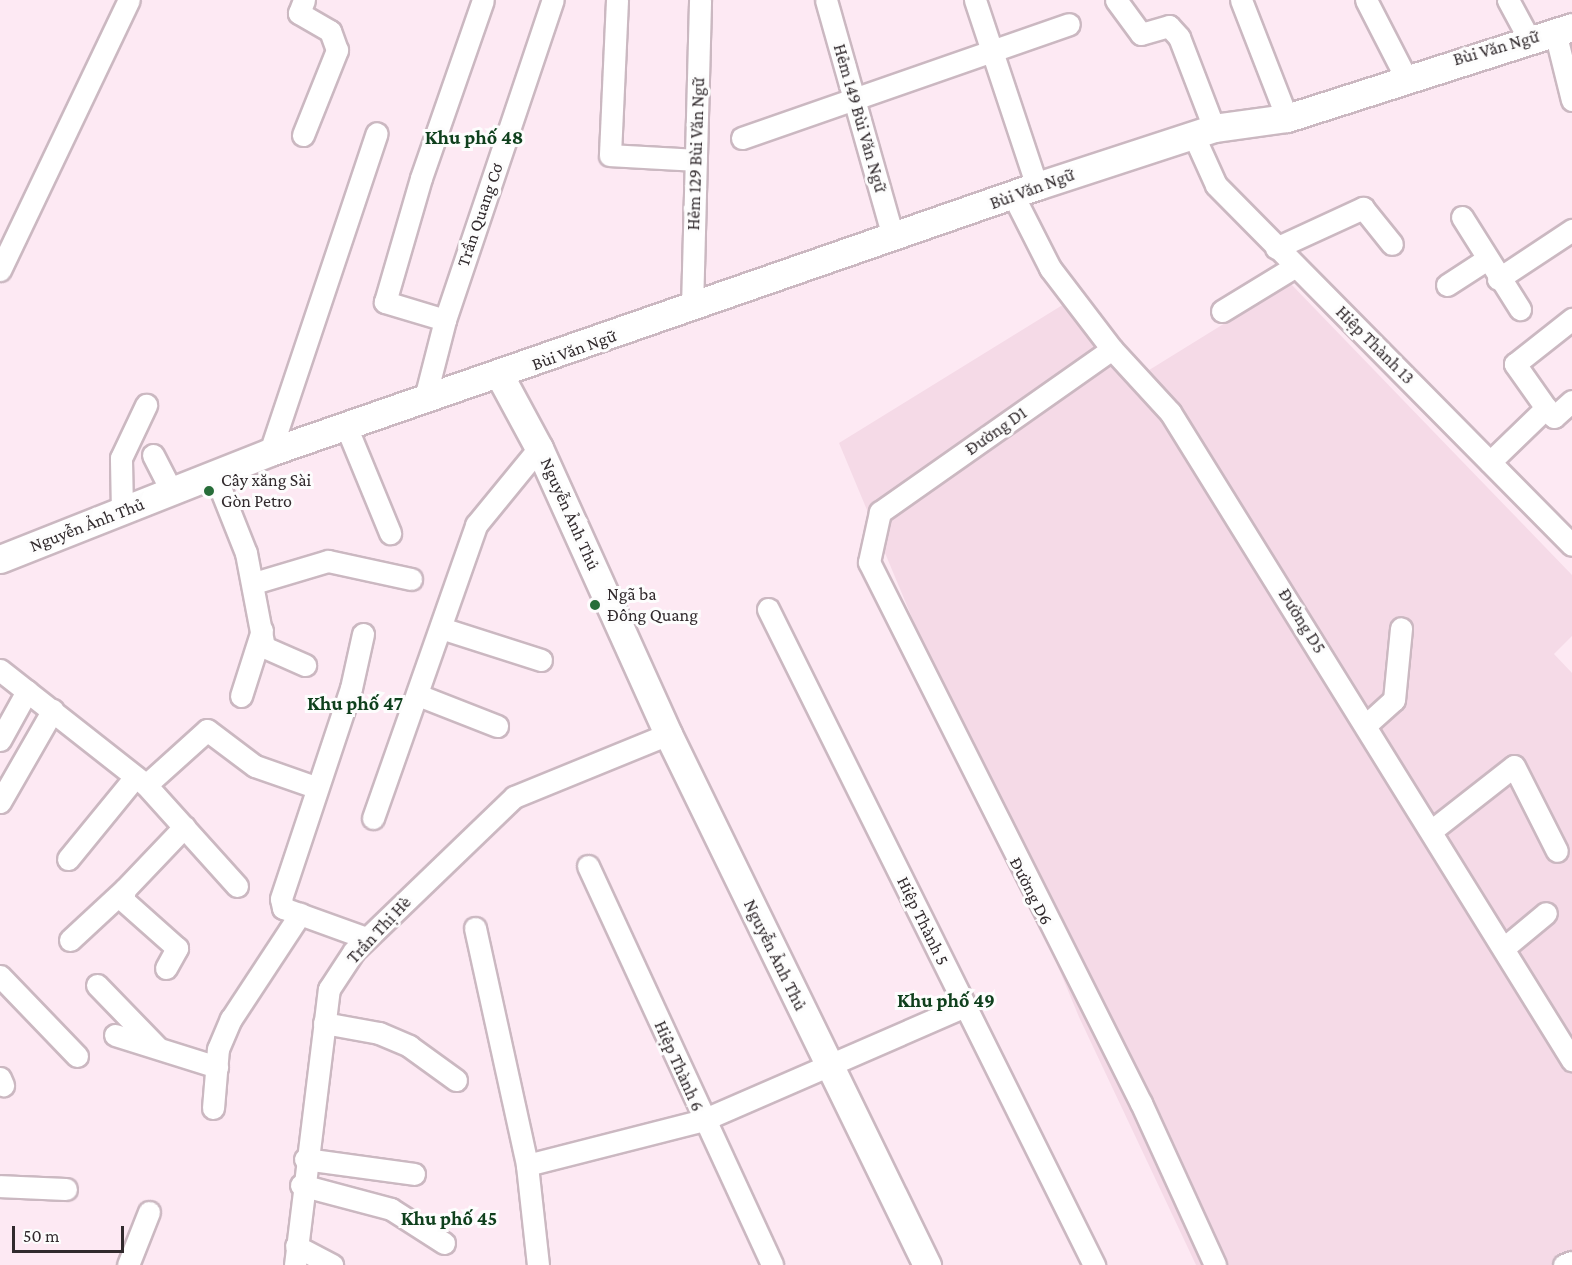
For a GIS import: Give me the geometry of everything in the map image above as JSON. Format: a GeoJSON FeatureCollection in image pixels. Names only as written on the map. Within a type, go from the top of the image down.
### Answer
{"type":"FeatureCollection","features":[{"type":"Feature","properties":{"kind":"main road","name":"Bùi Văn Ngữ"},"geometry":{"type":"LineString","coordinates":[[500,376],[894,236],[1203,131],[1287,118],[1406,76],[1528,37],[1564,29]]}},
{"type":"Feature","properties":{"kind":"main road","name":"Nguyễn Ảnh Thủ"},"geometry":{"type":"LineString","coordinates":[[0,559],[270,452],[425,398],[500,376],[539,448],[668,734],[927,1265]]}},
{"type":"Feature","properties":{"kind":"street"},"geometry":{"type":"LineString","coordinates":[[0,270],[129,0]]}},
{"type":"Feature","properties":{"kind":"street"},"geometry":{"type":"LineString","coordinates":[[303,135],[337,50],[330,31],[299,13],[304,0]]}},
{"type":"Feature","properties":{"kind":"street"},"geometry":{"type":"LineString","coordinates":[[445,320],[385,302],[420,178],[483,0]]}},
{"type":"Feature","properties":{"kind":"street","name":"Trần Quang Cơ"},"geometry":{"type":"LineString","coordinates":[[425,398],[445,320],[553,0]]}},
{"type":"Feature","properties":{"kind":"street"},"geometry":{"type":"LineString","coordinates":[[617,0],[610,155],[696,160]]}},
{"type":"Feature","properties":{"kind":"street","name":"Hẻm 129 Bùi Văn Ngữ"},"geometry":{"type":"LineString","coordinates":[[692,308],[700,0]]}},
{"type":"Feature","properties":{"kind":"street","name":"Hẻm 149 Bùi Văn Ngữ"},"geometry":{"type":"LineString","coordinates":[[826,0],[894,236]]}},
{"type":"Feature","properties":{"kind":"street","name":"Đường D5"},"geometry":{"type":"LineString","coordinates":[[975,0],[993,50],[1026,191],[1050,268],[1112,349],[1170,412],[1367,724],[1572,1060]]}},
{"type":"Feature","properties":{"kind":"street","name":"Hiệp Thành 13"},"geometry":{"type":"LineString","coordinates":[[1116,0],[1141,34],[1169,26],[1179,37],[1216,184],[1276,249],[1572,545]]}},
{"type":"Feature","properties":{"kind":"street"},"geometry":{"type":"LineString","coordinates":[[1241,0],[1287,118]]}},
{"type":"Feature","properties":{"kind":"street"},"geometry":{"type":"LineString","coordinates":[[1366,0],[1406,76]]}},
{"type":"Feature","properties":{"kind":"street"},"geometry":{"type":"LineString","coordinates":[[1508,0],[1528,37]]}},
{"type":"Feature","properties":{"kind":"street"},"geometry":{"type":"LineString","coordinates":[[742,138],[855,102],[1069,24]]}},
{"type":"Feature","properties":{"kind":"street"},"geometry":{"type":"LineString","coordinates":[[1564,29],[1572,100]]}},
{"type":"Feature","properties":{"kind":"street"},"geometry":{"type":"LineString","coordinates":[[270,452],[377,133]]}},
{"type":"Feature","properties":{"kind":"street"},"geometry":{"type":"LineString","coordinates":[[1276,249],[1363,208],[1392,244]]}},
{"type":"Feature","properties":{"kind":"street"},"geometry":{"type":"LineString","coordinates":[[1462,217],[1498,279],[1520,309]]}},
{"type":"Feature","properties":{"kind":"street"},"geometry":{"type":"LineString","coordinates":[[1498,279],[1572,230]]}},
{"type":"Feature","properties":{"kind":"street"},"geometry":{"type":"LineString","coordinates":[[1447,285],[1487,259]]}},
{"type":"Feature","properties":{"kind":"street"},"geometry":{"type":"LineString","coordinates":[[1222,311],[1294,267]]}},
{"type":"Feature","properties":{"kind":"street"},"geometry":{"type":"LineString","coordinates":[[1572,319],[1515,364],[1554,417],[1572,401]]}},
{"type":"Feature","properties":{"kind":"street","name":"Đường D1"},"geometry":{"type":"LineString","coordinates":[[880,512],[1112,349]]}},
{"type":"Feature","properties":{"kind":"street"},"geometry":{"type":"LineString","coordinates":[[122,512],[121,458],[146,405]]}},
{"type":"Feature","properties":{"kind":"street"},"geometry":{"type":"LineString","coordinates":[[1490,462],[1546,408]]}},
{"type":"Feature","properties":{"kind":"street"},"geometry":{"type":"LineString","coordinates":[[346,426],[390,533]]}},
{"type":"Feature","properties":{"kind":"street"},"geometry":{"type":"LineString","coordinates":[[373,819],[476,525],[539,448]]}},
{"type":"Feature","properties":{"kind":"street"},"geometry":{"type":"LineString","coordinates":[[153,455],[172,492]]}},
{"type":"Feature","properties":{"kind":"street"},"geometry":{"type":"LineString","coordinates":[[215,475],[254,583],[264,624],[264,647],[305,665]]}},
{"type":"Feature","properties":{"kind":"street","name":"Đường D6"},"geometry":{"type":"LineString","coordinates":[[880,512],[869,562],[1141,1103],[1215,1265]]}},
{"type":"Feature","properties":{"kind":"street"},"geometry":{"type":"LineString","coordinates":[[254,583],[328,561],[411,579]]}},
{"type":"Feature","properties":{"kind":"street","name":"Hiệp Thành 5"},"geometry":{"type":"LineString","coordinates":[[768,609],[1094,1265]]}},
{"type":"Feature","properties":{"kind":"street"},"geometry":{"type":"LineString","coordinates":[[241,696],[264,624]]}},
{"type":"Feature","properties":{"kind":"street"},"geometry":{"type":"LineString","coordinates":[[441,628],[541,660]]}},
{"type":"Feature","properties":{"kind":"street"},"geometry":{"type":"LineString","coordinates":[[1367,724],[1394,700],[1401,628]]}},
{"type":"Feature","properties":{"kind":"street"},"geometry":{"type":"LineString","coordinates":[[363,634],[351,688],[315,787],[281,899],[283,908],[366,938]]}},
{"type":"Feature","properties":{"kind":"street"},"geometry":{"type":"LineString","coordinates":[[0,670],[140,781],[237,886]]}},
{"type":"Feature","properties":{"kind":"street"},"geometry":{"type":"LineString","coordinates":[[0,740],[27,691]]}},
{"type":"Feature","properties":{"kind":"street"},"geometry":{"type":"LineString","coordinates":[[418,695],[497,726]]}},
{"type":"Feature","properties":{"kind":"street"},"geometry":{"type":"LineString","coordinates":[[0,801],[52,710]]}},
{"type":"Feature","properties":{"kind":"street"},"geometry":{"type":"LineString","coordinates":[[68,859],[140,781],[207,730],[255,766],[315,787]]}},
{"type":"Feature","properties":{"kind":"street","name":"Trần Thị Hè"},"geometry":{"type":"LineString","coordinates":[[295,1256],[305,1159],[329,989],[366,938],[514,797],[668,734]]}},
{"type":"Feature","properties":{"kind":"street"},"geometry":{"type":"LineString","coordinates":[[1431,831],[1514,766],[1557,851]]}},
{"type":"Feature","properties":{"kind":"street"},"geometry":{"type":"LineString","coordinates":[[70,940],[125,889],[184,827]]}},
{"type":"Feature","properties":{"kind":"street","name":"Hiệp Thành 6"},"geometry":{"type":"LineString","coordinates":[[588,866],[703,1120],[772,1265]]}},
{"type":"Feature","properties":{"kind":"street"},"geometry":{"type":"LineString","coordinates":[[125,889],[123,900],[177,948],[166,968]]}},
{"type":"Feature","properties":{"kind":"street"},"geometry":{"type":"LineString","coordinates":[[1505,947],[1546,913]]}},
{"type":"Feature","properties":{"kind":"street"},"geometry":{"type":"LineString","coordinates":[[213,1108],[217,1067],[231,1019],[300,914]]}},
{"type":"Feature","properties":{"kind":"street"},"geometry":{"type":"LineString","coordinates":[[475,928],[527,1165],[538,1265]]}},
{"type":"Feature","properties":{"kind":"street"},"geometry":{"type":"LineString","coordinates":[[0,976],[77,1056]]}},
{"type":"Feature","properties":{"kind":"street"},"geometry":{"type":"LineString","coordinates":[[97,985],[159,1049]]}},
{"type":"Feature","properties":{"kind":"street"},"geometry":{"type":"LineString","coordinates":[[527,1165],[703,1120],[830,1067],[965,1006]]}},
{"type":"Feature","properties":{"kind":"street"},"geometry":{"type":"LineString","coordinates":[[324,1023],[379,1033],[409,1046],[456,1080]]}},
{"type":"Feature","properties":{"kind":"street"},"geometry":{"type":"LineString","coordinates":[[115,1035],[217,1067]]}},
{"type":"Feature","properties":{"kind":"street"},"geometry":{"type":"LineString","coordinates":[[305,1159],[414,1174]]}},
{"type":"Feature","properties":{"kind":"street"},"geometry":{"type":"LineString","coordinates":[[302,1185],[391,1209],[444,1243]]}},
{"type":"Feature","properties":{"kind":"street"},"geometry":{"type":"LineString","coordinates":[[0,1186],[66,1189]]}},
{"type":"Feature","properties":{"kind":"street"},"geometry":{"type":"LineString","coordinates":[[128,1265],[149,1212]]}},
{"type":"Feature","properties":{"kind":"street"},"geometry":{"type":"LineString","coordinates":[[295,1256],[332,1265]]}},
{"type":"Feature","properties":{"kind":"street"},"geometry":{"type":"LineString","coordinates":[[1564,1265],[1572,1262]]}},
{"type":"Feature","properties":{"kind":"shaded area"},"geometry":{"type":"Polygon","coordinates":[[[1290,283],[1572,575],[1572,636],[1554,654],[1572,673],[1572,1265],[1196,1265],[1079,1017],[839,443],[1069,301],[1133,380],[1290,283]]]}},
{"type":"Feature","properties":{"kind":"place","name":"Cây xăng Sài Gòn Petro"},"geometry":{"type":"Point","coordinates":[209,491]}},
{"type":"Feature","properties":{"kind":"place","name":"Ngã ba Đông Quang"},"geometry":{"type":"Point","coordinates":[595,605]}},
{"type":"Feature","properties":{"kind":"district","name":"Khu phố 48"},"geometry":{"type":"Point","coordinates":[474,137]}},
{"type":"Feature","properties":{"kind":"district","name":"Khu phố 47"},"geometry":{"type":"Point","coordinates":[355,703]}},
{"type":"Feature","properties":{"kind":"district","name":"Khu phố 49"},"geometry":{"type":"Point","coordinates":[946,1000]}},
{"type":"Feature","properties":{"kind":"district","name":"Khu phố 45"},"geometry":{"type":"Point","coordinates":[449,1218]}}]}
